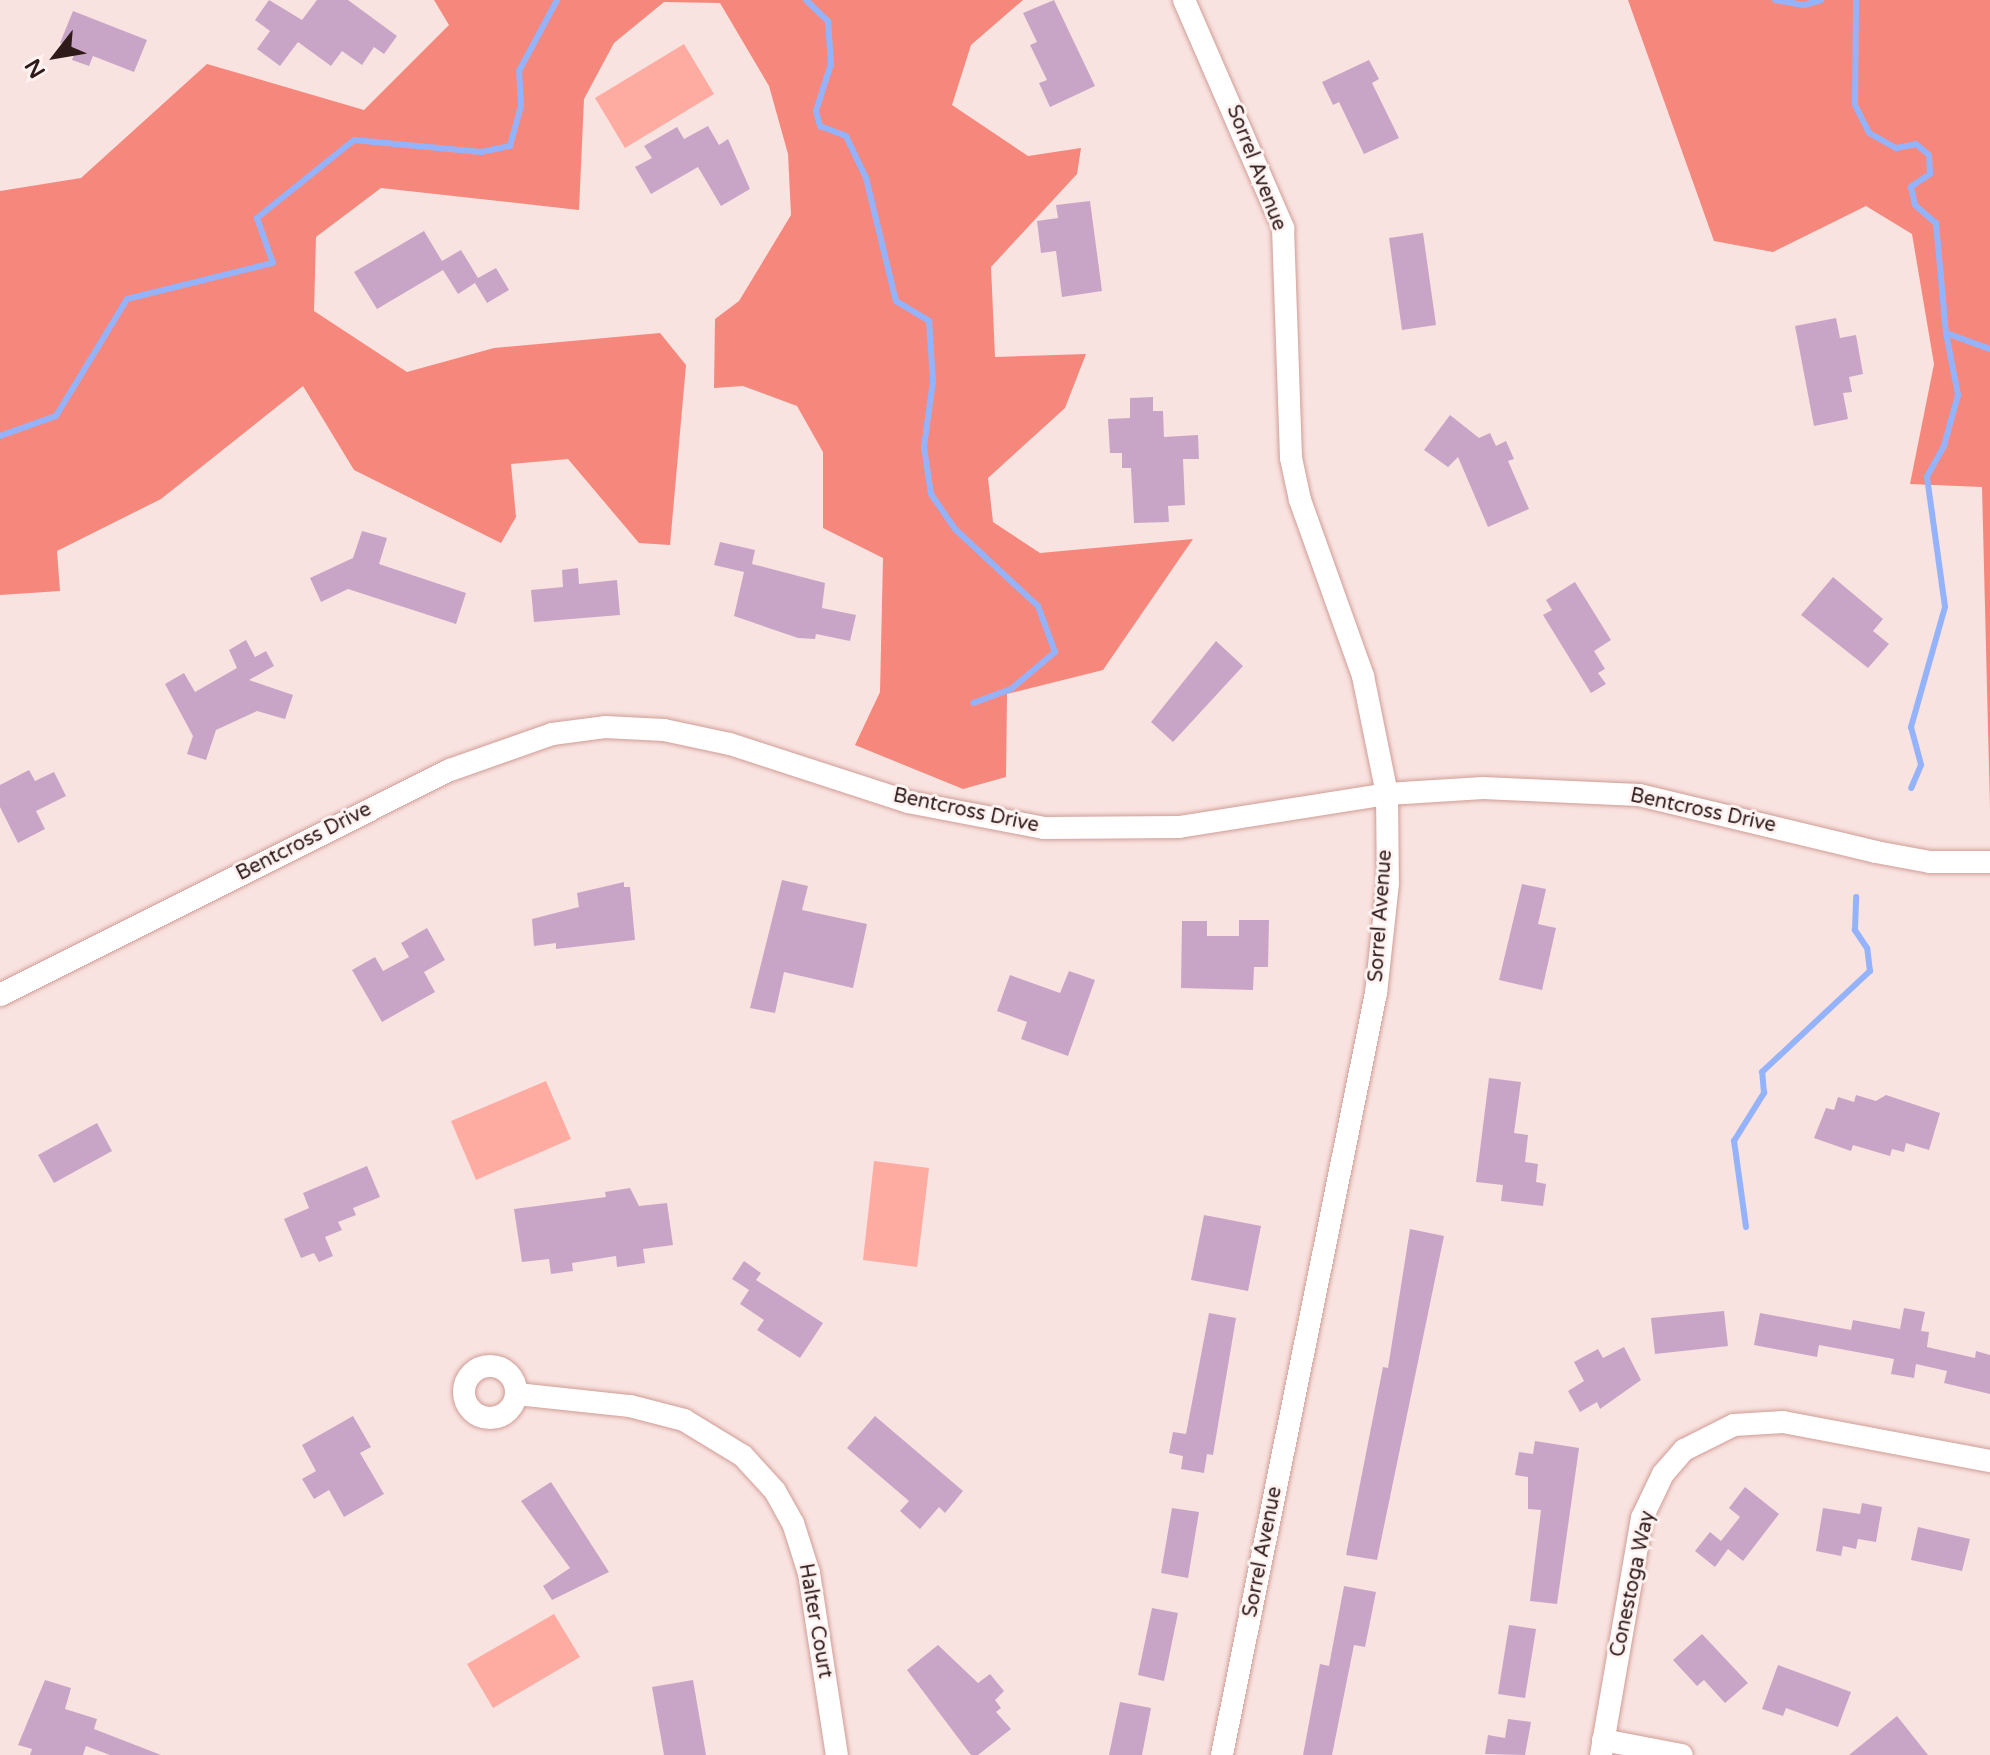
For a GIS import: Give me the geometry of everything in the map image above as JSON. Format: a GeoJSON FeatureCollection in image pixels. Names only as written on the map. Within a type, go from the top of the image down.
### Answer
{"type":"FeatureCollection","features":[{"type":"Feature","properties":{"kind":"street","name":"Sorrel Avenue"},"geometry":{"type":"LineString","coordinates":[[1184,0],[1283,228],[1291,458],[1300,500],[1363,676],[1387,794],[1388,883],[1376,993],[1222,1755]]}},
{"type":"Feature","properties":{"kind":"street","name":"Bentcross Drive"},"geometry":{"type":"LineString","coordinates":[[0,995],[410,788],[495,750],[552,734],[605,727],[664,730],[730,744],[908,802],[1044,828],[1179,827],[1387,794],[1483,788],[1639,795],[1876,852],[1930,862],[1990,862]]}},
{"type":"Feature","properties":{"kind":"street","name":"Halter Court"},"geometry":{"type":"LineString","coordinates":[[517,1394],[630,1406],[684,1420],[743,1456],[775,1491],[793,1523],[809,1573],[837,1755]]}},
{"type":"Feature","properties":{"kind":"street","name":"Conestoga Way"},"geometry":{"type":"LineString","coordinates":[[1602,1748],[1642,1518],[1663,1474],[1684,1450],[1734,1425],[1783,1422],[1990,1461]]}},
{"type":"Feature","properties":{"kind":"street"},"geometry":{"type":"LineString","coordinates":[[1602,1748],[1682,1755]]}},
{"type":"Feature","properties":{"kind":"shaded area"},"geometry":{"type":"Polygon","coordinates":[[[434,0],[1023,0],[971,45],[952,105],[1028,156],[1081,148],[1077,174],[991,267],[995,357],[1086,354],[1065,408],[988,478],[993,522],[1040,553],[1193,539],[1103,670],[1007,694],[1006,777],[963,789],[855,745],[880,692],[883,558],[823,528],[823,452],[797,406],[743,386],[714,388],[715,319],[739,301],[791,215],[788,154],[769,86],[720,3],[664,2],[614,43],[584,99],[579,210],[381,188],[316,237],[314,311],[407,372],[494,348],[660,333],[686,365],[670,545],[639,543],[568,459],[511,464],[516,517],[501,543],[354,470],[303,386],[161,499],[57,551],[60,591],[0,595],[0,191],[81,178],[207,64],[364,110],[449,25],[434,0]]]}},
{"type":"Feature","properties":{"kind":"shaded area"},"geometry":{"type":"Polygon","coordinates":[[[1628,0],[1990,0],[1990,808],[1982,487],[1910,484],[1934,364],[1912,234],[1866,206],[1773,252],[1714,241],[1628,0]]]}},
{"type":"Feature","properties":{"kind":"shaded area"},"geometry":{"type":"Polygon","coordinates":[[[684,44],[714,94],[625,148],[595,98],[684,44]]]}},
{"type":"Feature","properties":{"kind":"shaded area"},"geometry":{"type":"Polygon","coordinates":[[[546,1081],[571,1139],[476,1180],[451,1121],[546,1081]]]}},
{"type":"Feature","properties":{"kind":"shaded area"},"geometry":{"type":"Polygon","coordinates":[[[874,1161],[929,1168],[917,1267],[863,1260],[874,1161]]]}},
{"type":"Feature","properties":{"kind":"shaded area"},"geometry":{"type":"Polygon","coordinates":[[[554,1614],[580,1657],[493,1708],[467,1664],[554,1614]]]}},
{"type":"Feature","properties":{"kind":"building"},"geometry":{"type":"Polygon","coordinates":[[[269,0],[302,20],[317,0],[348,0],[397,36],[384,54],[374,47],[362,65],[342,51],[331,66],[298,42],[280,66],[257,49],[270,31],[255,20],[269,0]]]}},
{"type":"Feature","properties":{"kind":"building"},"geometry":{"type":"Polygon","coordinates":[[[1054,0],[1095,86],[1050,107],[1039,83],[1047,80],[1030,45],[1037,42],[1023,13],[1054,0]]]}},
{"type":"Feature","properties":{"kind":"building"},"geometry":{"type":"Polygon","coordinates":[[[73,11],[147,40],[134,72],[93,56],[89,66],[72,60],[76,49],[60,43],[73,11]]]}},
{"type":"Feature","properties":{"kind":"building"},"geometry":{"type":"Polygon","coordinates":[[[1369,60],[1379,79],[1372,83],[1399,138],[1364,154],[1339,102],[1333,105],[1322,82],[1369,60]]]}},
{"type":"Feature","properties":{"kind":"building"},"geometry":{"type":"Polygon","coordinates":[[[708,126],[719,145],[728,139],[750,189],[721,206],[698,167],[651,194],[635,167],[652,158],[644,146],[677,127],[684,139],[708,126]]]}},
{"type":"Feature","properties":{"kind":"building"},"geometry":{"type":"Polygon","coordinates":[[[1090,201],[1102,291],[1062,297],[1056,251],[1041,253],[1037,221],[1058,218],[1056,205],[1090,201]]]}},
{"type":"Feature","properties":{"kind":"building"},"geometry":{"type":"Polygon","coordinates":[[[424,231],[442,261],[461,250],[478,278],[496,268],[509,290],[487,303],[475,283],[458,294],[443,270],[377,309],[354,272],[424,231]]]}},
{"type":"Feature","properties":{"kind":"building"},"geometry":{"type":"Polygon","coordinates":[[[1423,233],[1436,325],[1402,330],[1389,238],[1423,233]]]}},
{"type":"Feature","properties":{"kind":"building"},"geometry":{"type":"Polygon","coordinates":[[[1836,318],[1840,338],[1856,335],[1863,374],[1849,377],[1852,392],[1843,393],[1848,419],[1814,426],[1795,326],[1836,318]]]}},
{"type":"Feature","properties":{"kind":"building"},"geometry":{"type":"Polygon","coordinates":[[[1153,397],[1153,411],[1163,411],[1164,437],[1198,435],[1199,459],[1183,459],[1185,505],[1168,506],[1169,522],[1134,523],[1131,468],[1122,468],[1122,453],[1110,453],[1108,419],[1130,418],[1130,398],[1153,397]]]}},
{"type":"Feature","properties":{"kind":"building"},"geometry":{"type":"Polygon","coordinates":[[[1450,415],[1479,438],[1490,433],[1496,446],[1506,441],[1514,459],[1508,461],[1529,509],[1488,527],[1458,457],[1448,467],[1424,450],[1450,415]]]}},
{"type":"Feature","properties":{"kind":"building"},"geometry":{"type":"Polygon","coordinates":[[[362,531],[387,538],[379,564],[466,593],[456,624],[348,589],[321,602],[310,578],[353,558],[362,531]]]}},
{"type":"Feature","properties":{"kind":"building"},"geometry":{"type":"Polygon","coordinates":[[[720,542],[755,550],[752,564],[825,583],[822,608],[856,615],[850,641],[816,634],[815,639],[798,638],[734,616],[744,572],[714,565],[720,542]]]}},
{"type":"Feature","properties":{"kind":"building"},"geometry":{"type":"Polygon","coordinates":[[[578,568],[579,584],[617,580],[620,615],[534,622],[531,590],[563,587],[562,570],[578,568]]]}},
{"type":"Feature","properties":{"kind":"building"},"geometry":{"type":"Polygon","coordinates":[[[1833,577],[1883,619],[1873,631],[1889,644],[1868,668],[1801,615],[1833,577]]]}},
{"type":"Feature","properties":{"kind":"building"},"geometry":{"type":"Polygon","coordinates":[[[1575,582],[1611,640],[1594,651],[1605,669],[1598,673],[1606,684],[1591,693],[1543,615],[1552,610],[1546,600],[1575,582]]]}},
{"type":"Feature","properties":{"kind":"building"},"geometry":{"type":"Polygon","coordinates":[[[246,640],[255,657],[266,651],[274,666],[249,680],[293,695],[285,719],[257,711],[216,730],[206,760],[187,754],[193,736],[165,684],[184,673],[195,692],[237,668],[229,650],[246,640]]]}},
{"type":"Feature","properties":{"kind":"building"},"geometry":{"type":"Polygon","coordinates":[[[1216,641],[1243,666],[1173,742],[1151,722],[1216,641]]]}},
{"type":"Feature","properties":{"kind":"building"},"geometry":{"type":"Polygon","coordinates":[[[29,770],[35,781],[54,772],[66,796],[36,811],[45,829],[18,843],[0,807],[0,785],[29,770]]]}},
{"type":"Feature","properties":{"kind":"building"},"geometry":{"type":"Polygon","coordinates":[[[782,880],[808,886],[802,910],[867,924],[853,988],[784,972],[775,1013],[750,1008],[782,880]]]}},
{"type":"Feature","properties":{"kind":"building"},"geometry":{"type":"Polygon","coordinates":[[[624,882],[624,887],[630,887],[635,940],[556,949],[556,943],[534,946],[532,919],[579,907],[577,893],[624,882]]]}},
{"type":"Feature","properties":{"kind":"building"},"geometry":{"type":"Polygon","coordinates":[[[1522,884],[1546,889],[1538,924],[1556,928],[1542,990],[1499,980],[1522,884]]]}},
{"type":"Feature","properties":{"kind":"building"},"geometry":{"type":"Polygon","coordinates":[[[1239,920],[1269,920],[1268,967],[1254,967],[1253,990],[1181,988],[1182,921],[1207,921],[1207,936],[1239,936],[1239,920]]]}},
{"type":"Feature","properties":{"kind":"building"},"geometry":{"type":"Polygon","coordinates":[[[427,928],[445,960],[424,972],[435,992],[382,1022],[352,970],[375,957],[383,971],[409,957],[401,943],[427,928]]]}},
{"type":"Feature","properties":{"kind":"building"},"geometry":{"type":"Polygon","coordinates":[[[1069,971],[1095,980],[1068,1056],[1021,1039],[1027,1022],[997,1011],[1010,975],[1060,993],[1069,971]]]}},
{"type":"Feature","properties":{"kind":"building"},"geometry":{"type":"Polygon","coordinates":[[[1489,1078],[1521,1082],[1514,1133],[1528,1135],[1525,1162],[1538,1164],[1536,1182],[1546,1184],[1543,1206],[1501,1201],[1503,1185],[1476,1182],[1489,1078]]]}},
{"type":"Feature","properties":{"kind":"building"},"geometry":{"type":"Polygon","coordinates":[[[1856,1095],[1876,1101],[1886,1095],[1940,1113],[1929,1150],[1906,1143],[1904,1152],[1892,1149],[1890,1156],[1853,1145],[1851,1151],[1814,1138],[1826,1108],[1834,1110],[1838,1097],[1854,1102],[1856,1095]]]}},
{"type":"Feature","properties":{"kind":"building"},"geometry":{"type":"Polygon","coordinates":[[[97,1123],[112,1151],[54,1183],[38,1155],[97,1123]]]}},
{"type":"Feature","properties":{"kind":"building"},"geometry":{"type":"Polygon","coordinates":[[[367,1166],[380,1197],[353,1208],[356,1215],[338,1222],[342,1230],[325,1237],[333,1256],[319,1262],[314,1253],[301,1258],[284,1219],[309,1208],[303,1193],[367,1166]]]}},
{"type":"Feature","properties":{"kind":"building"},"geometry":{"type":"Polygon","coordinates":[[[630,1188],[639,1206],[667,1203],[673,1245],[643,1249],[645,1263],[617,1267],[616,1256],[572,1263],[573,1271],[551,1274],[549,1259],[522,1262],[514,1209],[606,1197],[605,1192],[630,1188]]]}},
{"type":"Feature","properties":{"kind":"building"},"geometry":{"type":"Polygon","coordinates":[[[1204,1215],[1261,1226],[1248,1291],[1191,1280],[1204,1215]]]}},
{"type":"Feature","properties":{"kind":"building"},"geometry":{"type":"Polygon","coordinates":[[[1410,1229],[1444,1236],[1377,1560],[1346,1555],[1383,1367],[1388,1368],[1410,1229]]]}},
{"type":"Feature","properties":{"kind":"building"},"geometry":{"type":"Polygon","coordinates":[[[744,1261],[761,1273],[756,1280],[823,1323],[800,1358],[757,1330],[764,1320],[740,1304],[749,1290],[732,1279],[744,1261]]]}},
{"type":"Feature","properties":{"kind":"building"},"geometry":{"type":"Polygon","coordinates":[[[1904,1308],[1925,1312],[1921,1331],[1929,1332],[1927,1347],[1975,1358],[1976,1351],[1990,1355],[1990,1394],[1944,1383],[1947,1371],[1916,1364],[1914,1378],[1891,1374],[1894,1359],[1819,1345],[1817,1357],[1754,1345],[1760,1313],[1851,1330],[1853,1320],[1900,1329],[1904,1308]]]}},
{"type":"Feature","properties":{"kind":"building"},"geometry":{"type":"Polygon","coordinates":[[[1724,1311],[1728,1346],[1655,1354],[1651,1318],[1724,1311]]]}},
{"type":"Feature","properties":{"kind":"building"},"geometry":{"type":"Polygon","coordinates":[[[1209,1313],[1236,1318],[1213,1455],[1207,1454],[1204,1473],[1181,1469],[1183,1456],[1169,1453],[1173,1432],[1186,1434],[1209,1313]]]}},
{"type":"Feature","properties":{"kind":"building"},"geometry":{"type":"Polygon","coordinates":[[[1624,1347],[1641,1380],[1600,1409],[1597,1402],[1580,1412],[1568,1391],[1584,1381],[1574,1362],[1598,1349],[1603,1358],[1624,1347]]]}},
{"type":"Feature","properties":{"kind":"building"},"geometry":{"type":"Polygon","coordinates":[[[353,1416],[371,1447],[360,1453],[384,1494],[344,1517],[329,1490],[314,1499],[302,1479],[316,1471],[302,1445],[353,1416]]]}},
{"type":"Feature","properties":{"kind":"building"},"geometry":{"type":"Polygon","coordinates":[[[875,1416],[963,1491],[945,1513],[939,1507],[920,1529],[900,1511],[909,1501],[847,1448],[875,1416]]]}},
{"type":"Feature","properties":{"kind":"building"},"geometry":{"type":"Polygon","coordinates":[[[1535,1441],[1579,1448],[1557,1604],[1530,1601],[1541,1510],[1528,1509],[1528,1477],[1515,1475],[1519,1452],[1533,1454],[1535,1441]]]}},
{"type":"Feature","properties":{"kind":"building"},"geometry":{"type":"Polygon","coordinates":[[[551,1482],[609,1572],[552,1600],[543,1586],[570,1568],[521,1501],[551,1482]]]}},
{"type":"Feature","properties":{"kind":"building"},"geometry":{"type":"Polygon","coordinates":[[[1745,1487],[1779,1514],[1743,1561],[1728,1549],[1715,1567],[1695,1551],[1710,1532],[1721,1541],[1740,1517],[1729,1508],[1745,1487]]]}},
{"type":"Feature","properties":{"kind":"building"},"geometry":{"type":"Polygon","coordinates":[[[1862,1503],[1882,1507],[1876,1542],[1858,1539],[1856,1549],[1843,1546],[1841,1556],[1816,1551],[1823,1508],[1860,1514],[1862,1503]]]}},
{"type":"Feature","properties":{"kind":"building"},"geometry":{"type":"Polygon","coordinates":[[[1172,1508],[1199,1512],[1188,1578],[1161,1573],[1172,1508]]]}},
{"type":"Feature","properties":{"kind":"building"},"geometry":{"type":"Polygon","coordinates":[[[1918,1527],[1970,1539],[1962,1571],[1911,1560],[1918,1527]]]}},
{"type":"Feature","properties":{"kind":"building"},"geometry":{"type":"Polygon","coordinates":[[[1344,1586],[1376,1592],[1365,1647],[1354,1645],[1332,1755],[1303,1755],[1320,1664],[1329,1666],[1344,1586]]]}},
{"type":"Feature","properties":{"kind":"building"},"geometry":{"type":"Polygon","coordinates":[[[1152,1608],[1178,1613],[1164,1681],[1138,1675],[1152,1608]]]}},
{"type":"Feature","properties":{"kind":"building"},"geometry":{"type":"Polygon","coordinates":[[[1509,1625],[1536,1629],[1525,1698],[1498,1694],[1509,1625]]]}},
{"type":"Feature","properties":{"kind":"building"},"geometry":{"type":"Polygon","coordinates":[[[1702,1634],[1748,1683],[1725,1703],[1704,1680],[1697,1686],[1673,1660],[1702,1634]]]}},
{"type":"Feature","properties":{"kind":"building"},"geometry":{"type":"Polygon","coordinates":[[[938,1645],[978,1683],[990,1674],[1004,1691],[995,1700],[1001,1708],[996,1712],[1011,1729],[978,1755],[971,1755],[907,1670],[938,1645]]]}},
{"type":"Feature","properties":{"kind":"building"},"geometry":{"type":"Polygon","coordinates":[[[1778,1665],[1851,1692],[1838,1727],[1786,1708],[1783,1716],[1762,1709],[1778,1665]]]}},
{"type":"Feature","properties":{"kind":"building"},"geometry":{"type":"Polygon","coordinates":[[[45,1680],[71,1688],[65,1709],[97,1719],[94,1729],[161,1755],[110,1755],[86,1746],[83,1755],[30,1755],[32,1749],[18,1745],[45,1680]]]}},
{"type":"Feature","properties":{"kind":"building"},"geometry":{"type":"Polygon","coordinates":[[[693,1680],[706,1755],[664,1755],[652,1687],[693,1680]]]}},
{"type":"Feature","properties":{"kind":"building"},"geometry":{"type":"Polygon","coordinates":[[[1120,1702],[1151,1708],[1142,1755],[1109,1755],[1120,1702]]]}},
{"type":"Feature","properties":{"kind":"building"},"geometry":{"type":"Polygon","coordinates":[[[1897,1716],[1928,1755],[1849,1755],[1897,1716]]]}},
{"type":"Feature","properties":{"kind":"building"},"geometry":{"type":"Polygon","coordinates":[[[1508,1719],[1531,1722],[1525,1755],[1485,1754],[1488,1735],[1505,1738],[1508,1719]]]}},
{"type":"Feature","properties":{"kind":"waterway"},"geometry":{"type":"LineString","coordinates":[[0,436],[56,416],[127,299],[273,263],[257,218],[354,140],[481,152],[510,146],[521,106],[519,71],[557,0]]}},
{"type":"Feature","properties":{"kind":"waterway"},"geometry":{"type":"LineString","coordinates":[[806,0],[828,21],[831,64],[816,111],[820,126],[846,136],[866,178],[896,301],[929,321],[933,381],[924,447],[931,494],[955,529],[1038,606],[1055,652],[1011,689],[973,703]]}},
{"type":"Feature","properties":{"kind":"waterway"},"geometry":{"type":"LineString","coordinates":[[1775,0],[1804,5],[1821,0]]}},
{"type":"Feature","properties":{"kind":"waterway"},"geometry":{"type":"LineString","coordinates":[[1856,0],[1855,105],[1869,133],[1896,148],[1916,144],[1929,155],[1930,174],[1911,187],[1915,205],[1936,223],[1946,333],[1958,395],[1944,446],[1927,477],[1945,607],[1911,727],[1921,765],[1911,788]]}},
{"type":"Feature","properties":{"kind":"waterway"},"geometry":{"type":"LineString","coordinates":[[1946,333],[1990,349]]}},
{"type":"Feature","properties":{"kind":"waterway"},"geometry":{"type":"LineString","coordinates":[[1746,1227],[1734,1141],[1764,1093],[1762,1072],[1870,971],[1867,948],[1855,930],[1856,897]]}}]}
